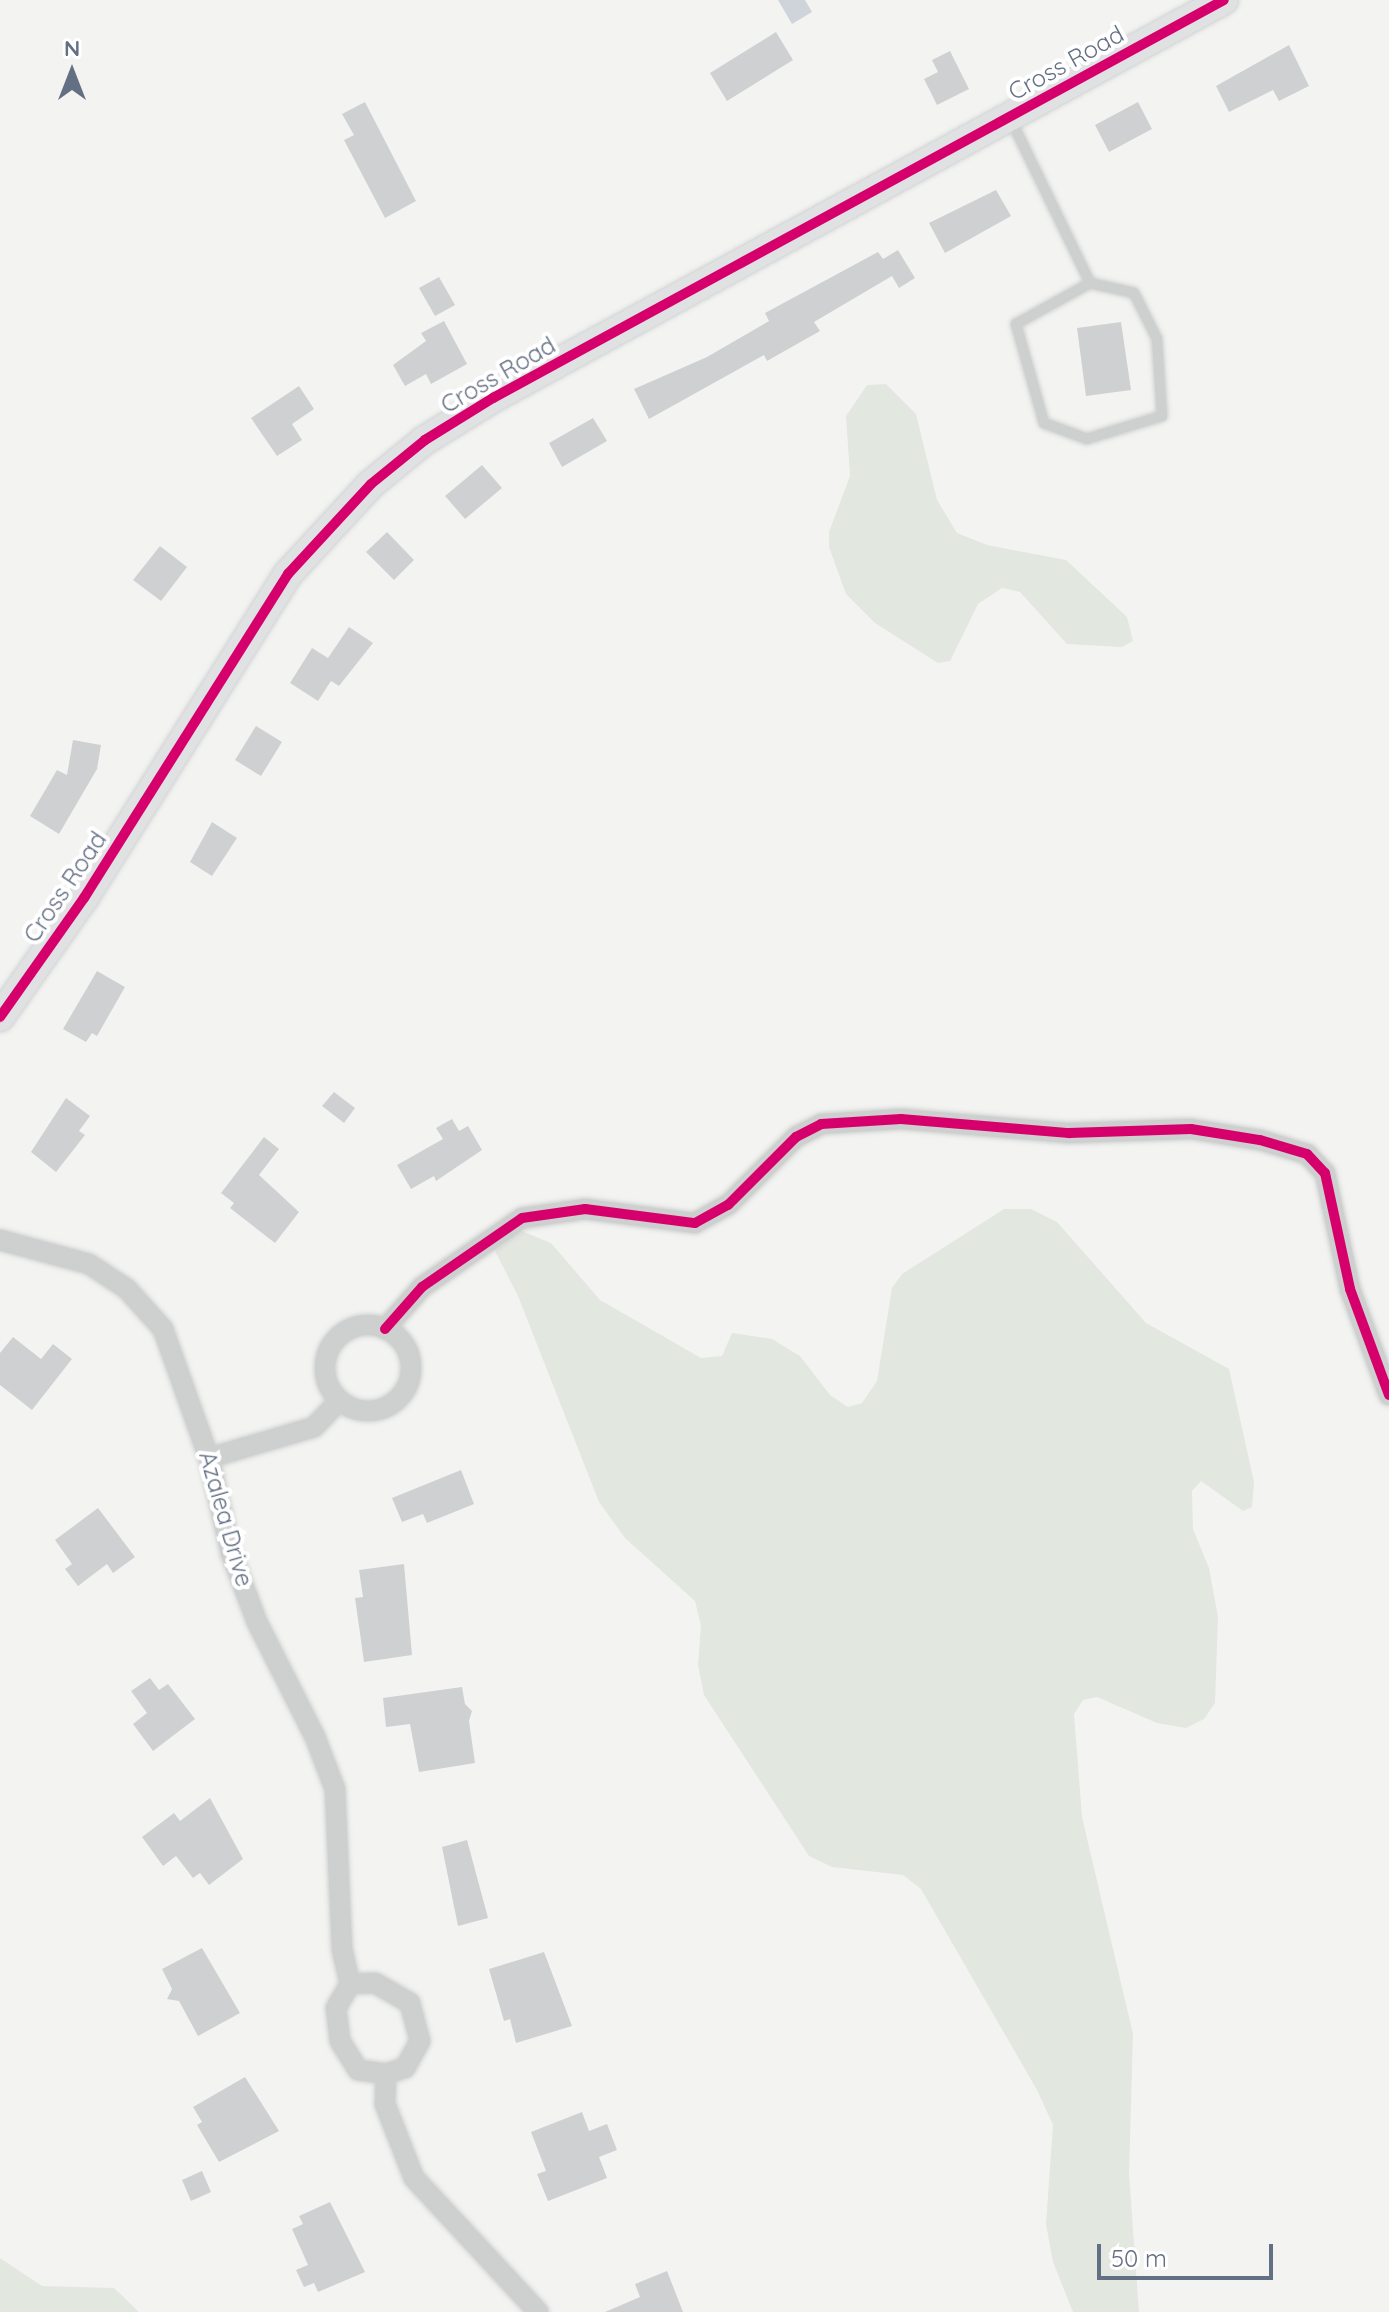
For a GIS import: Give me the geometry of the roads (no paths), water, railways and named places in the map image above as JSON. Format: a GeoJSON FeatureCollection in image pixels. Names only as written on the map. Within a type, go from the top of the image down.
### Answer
{"type":"FeatureCollection","features":[{"type":"Feature","properties":{"kind":"street","name":"Cross Road"},"geometry":{"type":"LineString","coordinates":[[0,1017],[84,898],[288,574],[371,484],[425,440],[493,398],[1009,117],[1189,8],[1224,0]]}},
{"type":"Feature","properties":{"kind":"street"},"geometry":{"type":"LineString","coordinates":[[385,1329],[422,1287],[522,1218],[585,1209],[695,1223],[728,1205],[796,1137],[821,1124],[901,1119],[1069,1133],[1191,1129],[1260,1140],[1307,1154],[1325,1173],[1350,1289],[1389,1395]]}},
{"type":"Feature","properties":{"kind":"street","name":"Azalea Drive"},"geometry":{"type":"LineString","coordinates":[[0,1240],[89,1264],[149,1310],[186,1383],[209,1458],[231,1553],[257,1622],[315,1737],[335,1789],[342,1949],[350,1984]]}},
{"type":"Feature","properties":{"kind":"street"},"geometry":{"type":"LineString","coordinates":[[372,1325],[385,1329],[407,1349],[411,1378],[405,1392],[382,1410],[366,1412],[339,1401],[325,1378],[328,1351],[346,1331],[372,1325]]}},
{"type":"Feature","properties":{"kind":"street"},"geometry":{"type":"LineString","coordinates":[[209,1458],[314,1427],[339,1401]]}},
{"type":"Feature","properties":{"kind":"street"},"geometry":{"type":"LineString","coordinates":[[375,1983],[398,1993],[418,2017],[417,2053],[405,2068],[386,2074],[358,2070],[340,2041],[336,2008],[350,1984],[375,1983]]}},
{"type":"Feature","properties":{"kind":"street"},"geometry":{"type":"LineString","coordinates":[[386,2074],[385,2104],[414,2178],[538,2312]]}},
{"type":"Feature","properties":{"kind":"lane"},"geometry":{"type":"LineString","coordinates":[[1009,117],[1090,283]]}},
{"type":"Feature","properties":{"kind":"lane"},"geometry":{"type":"LineString","coordinates":[[1090,283],[1134,293],[1157,339],[1162,416],[1087,439],[1044,423],[1016,324],[1090,283]]}}]}
